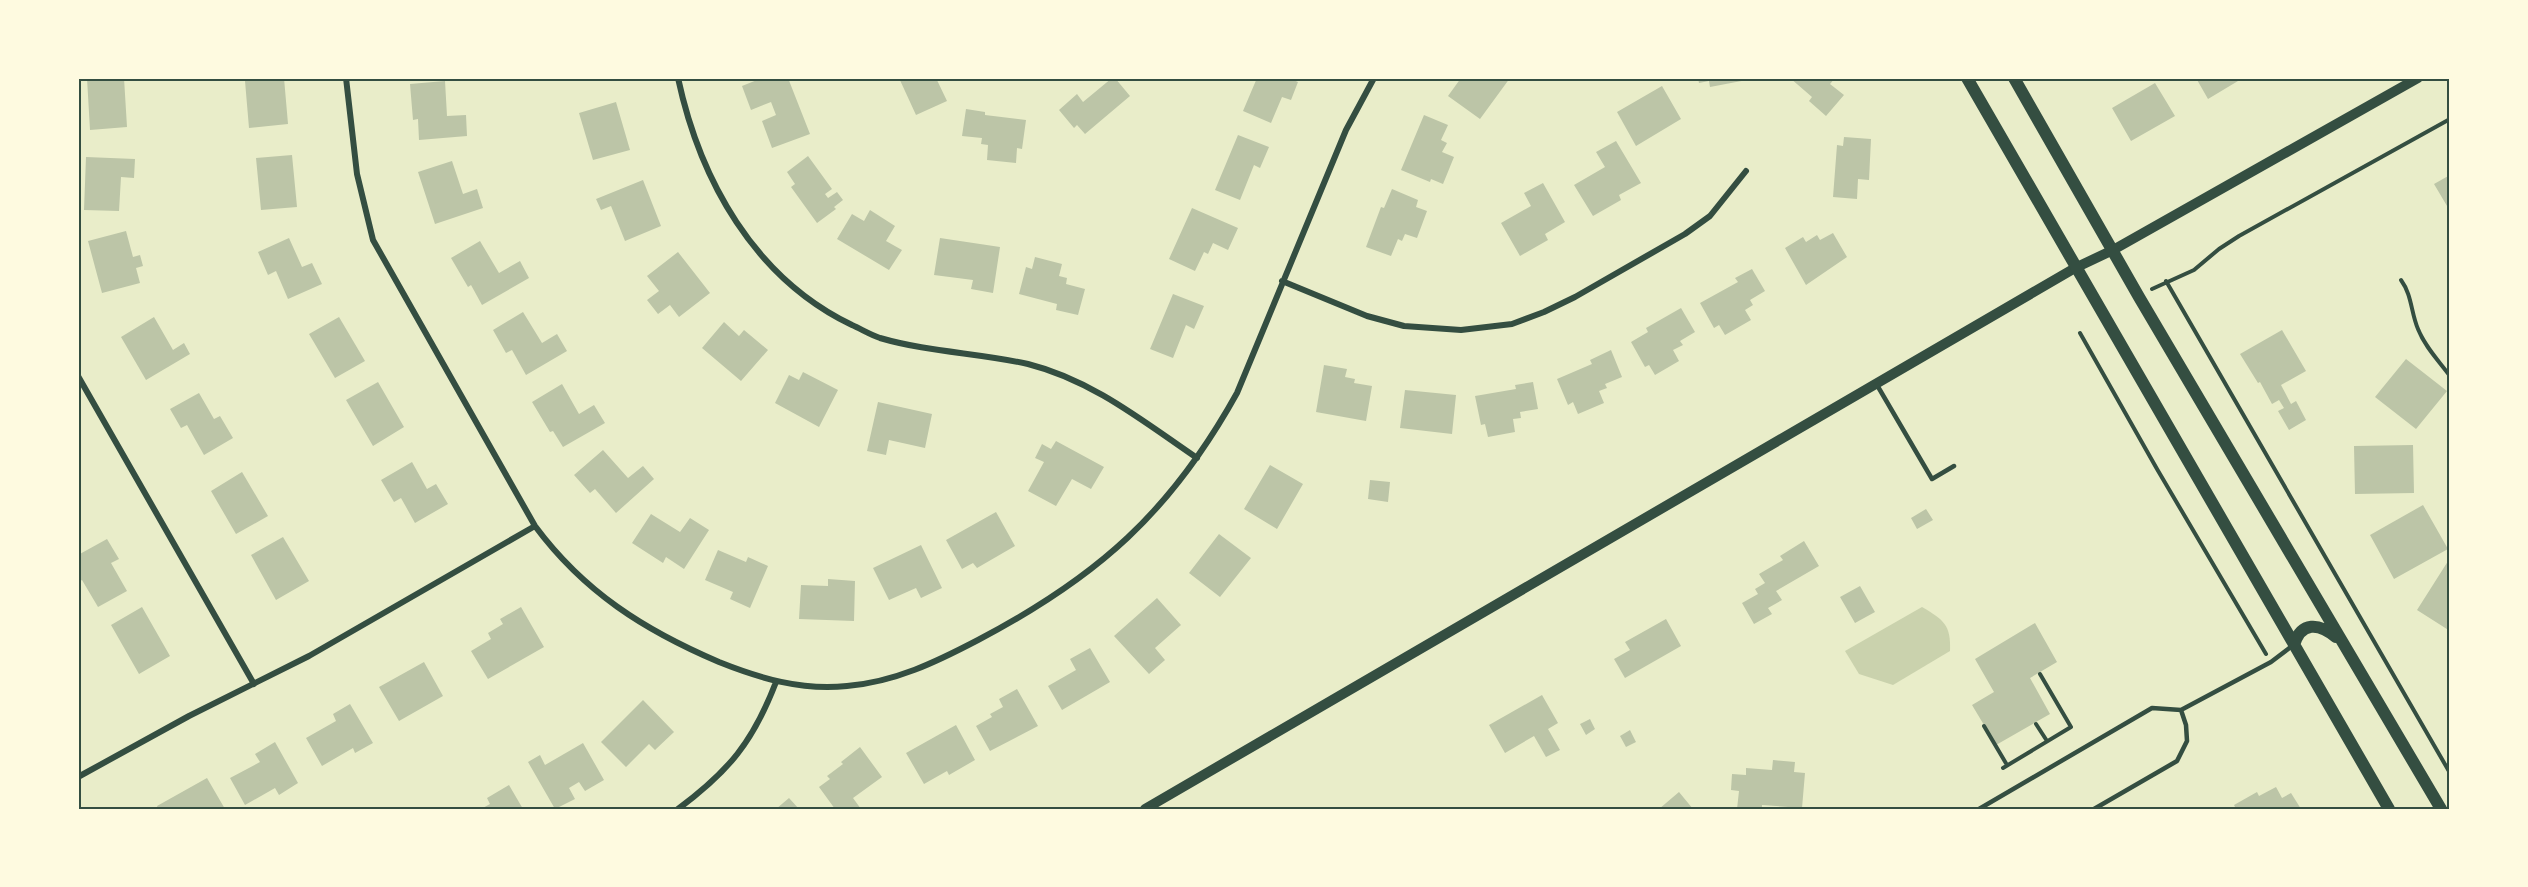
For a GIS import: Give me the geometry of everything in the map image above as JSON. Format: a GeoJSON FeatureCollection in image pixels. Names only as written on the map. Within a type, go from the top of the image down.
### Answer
{"type":"FeatureCollection","features":[{"type":"Feature","properties":{"kind":"main road"},"geometry":{"type":"LineString","coordinates":[[1967,78],[2390,809]]}},
{"type":"Feature","properties":{"kind":"main road"},"geometry":{"type":"LineString","coordinates":[[2014,78],[2139,297],[2441,809]]}},
{"type":"Feature","properties":{"kind":"main road"},"geometry":{"type":"LineString","coordinates":[[2294,645],[2301,631],[2319,626],[2328,630],[2342,642]]}},
{"type":"Feature","properties":{"kind":"street"},"geometry":{"type":"LineString","coordinates":[[346,78],[357,174],[373,240],[535,526],[570,568],[599,594],[645,627],[690,650],[754,676],[776,682],[825,688],[874,682],[911,672],[987,635],[1075,582],[1112,554],[1147,520],[1180,483],[1237,393],[1346,130],[1374,78]]}},
{"type":"Feature","properties":{"kind":"street"},"geometry":{"type":"LineString","coordinates":[[678,78],[687,119],[705,166],[727,207],[751,244],[805,297],[834,316],[878,337],[912,346],[1028,364],[1076,381],[1111,399],[1197,458]]}},
{"type":"Feature","properties":{"kind":"street"},"geometry":{"type":"LineString","coordinates":[[1145,809],[2075,268],[2113,250],[2418,78]]}},
{"type":"Feature","properties":{"kind":"street"},"geometry":{"type":"LineString","coordinates":[[1282,281],[1367,316],[1404,326],[1461,330],[1512,324],[1545,312],[1575,297],[1685,234],[1710,216],[1746,171]]}},
{"type":"Feature","properties":{"kind":"street"},"geometry":{"type":"LineString","coordinates":[[78,376],[254,684]]}},
{"type":"Feature","properties":{"kind":"street"},"geometry":{"type":"LineString","coordinates":[[78,777],[189,716],[309,656],[535,526]]}},
{"type":"Feature","properties":{"kind":"street"},"geometry":{"type":"LineString","coordinates":[[678,809],[711,784],[741,752],[767,705],[776,682]]}},
{"type":"Feature","properties":{"kind":"lane"},"geometry":{"type":"LineString","coordinates":[[1875,383],[1932,479],[1954,466]]}},
{"type":"Feature","properties":{"kind":"lane"},"geometry":{"type":"LineString","coordinates":[[1979,809],[2152,708],[2181,710],[2271,662],[2294,645]]}},
{"type":"Feature","properties":{"kind":"lane"},"geometry":{"type":"LineString","coordinates":[[2094,809],[2177,761],[2187,741],[2186,725],[2181,710]]}},
{"type":"Feature","properties":{"kind":"path"},"geometry":{"type":"LineString","coordinates":[[2139,297],[2166,281],[2194,270],[2218,249],[2239,236],[2450,119]]}},
{"type":"Feature","properties":{"kind":"path"},"geometry":{"type":"LineString","coordinates":[[2401,280],[2407,289],[2417,328],[2425,344],[2450,376]]}},
{"type":"Feature","properties":{"kind":"path"},"geometry":{"type":"LineString","coordinates":[[2166,281],[2450,773]]}},
{"type":"Feature","properties":{"kind":"path"},"geometry":{"type":"LineString","coordinates":[[2080,333],[2271,662]]}},
{"type":"Feature","properties":{"kind":"path"},"geometry":{"type":"LineString","coordinates":[[1984,726],[2005,767],[2071,727],[2040,674]]}},
{"type":"Feature","properties":{"kind":"path"},"geometry":{"type":"LineString","coordinates":[[2036,724],[2047,741]]}},
{"type":"Feature","properties":{"kind":"green space"},"geometry":{"type":"Polygon","coordinates":[[[1922,607],[1945,624],[1949,635],[1950,651],[1893,685],[1859,674],[1845,651],[1922,607]]]}},
{"type":"Feature","properties":{"kind":"building"},"geometry":{"type":"Polygon","coordinates":[[[87,78],[124,78],[127,127],[90,130],[87,78]]]}},
{"type":"Feature","properties":{"kind":"building"},"geometry":{"type":"Polygon","coordinates":[[[284,78],[288,124],[249,128],[245,81],[284,78]]]}},
{"type":"Feature","properties":{"kind":"building"},"geometry":{"type":"Polygon","coordinates":[[[762,78],[788,78],[810,134],[772,148],[762,121],[776,115],[771,102],[751,110],[742,86],[762,78]]]}},
{"type":"Feature","properties":{"kind":"building"},"geometry":{"type":"Polygon","coordinates":[[[899,78],[936,78],[947,101],[916,115],[899,78]]]}},
{"type":"Feature","properties":{"kind":"building"},"geometry":{"type":"Polygon","coordinates":[[[1115,78],[1130,96],[1085,134],[1077,125],[1074,128],[1059,110],[1077,94],[1083,102],[1115,78]]]}},
{"type":"Feature","properties":{"kind":"building"},"geometry":{"type":"Polygon","coordinates":[[[1257,78],[1289,78],[1298,82],[1291,100],[1282,97],[1271,123],[1243,111],[1257,78]]]}},
{"type":"Feature","properties":{"kind":"building"},"geometry":{"type":"Polygon","coordinates":[[[1461,78],[1510,78],[1480,119],[1448,96],[1461,78]]]}},
{"type":"Feature","properties":{"kind":"building"},"geometry":{"type":"Polygon","coordinates":[[[1698,78],[1752,79],[1710,87],[1709,81],[1699,83],[1698,78]]]}},
{"type":"Feature","properties":{"kind":"building"},"geometry":{"type":"Polygon","coordinates":[[[1790,78],[1835,78],[1830,84],[1844,95],[1826,116],[1809,101],[1812,97],[1790,78]]]}},
{"type":"Feature","properties":{"kind":"building"},"geometry":{"type":"Polygon","coordinates":[[[2196,78],[2243,78],[2208,99],[2196,78]]]}},
{"type":"Feature","properties":{"kind":"building"},"geometry":{"type":"Polygon","coordinates":[[[445,81],[447,116],[466,115],[467,136],[419,140],[418,119],[413,120],[410,84],[445,81]]]}},
{"type":"Feature","properties":{"kind":"building"},"geometry":{"type":"Polygon","coordinates":[[[2155,83],[2175,116],[2131,141],[2112,108],[2155,83]]]}},
{"type":"Feature","properties":{"kind":"building"},"geometry":{"type":"Polygon","coordinates":[[[1662,86],[1681,119],[1636,146],[1617,112],[1662,86]]]}},
{"type":"Feature","properties":{"kind":"building"},"geometry":{"type":"Polygon","coordinates":[[[616,102],[630,150],[593,160],[579,113],[616,102]]]}},
{"type":"Feature","properties":{"kind":"building"},"geometry":{"type":"Polygon","coordinates":[[[966,109],[985,112],[985,115],[1026,120],[1022,149],[1017,148],[1016,163],[987,160],[988,145],[981,144],[982,138],[962,136],[966,109]]]}},
{"type":"Feature","properties":{"kind":"building"},"geometry":{"type":"Polygon","coordinates":[[[1424,115],[1448,125],[1441,140],[1447,143],[1442,152],[1454,157],[1443,184],[1431,179],[1430,182],[1401,170],[1424,115]]]}},
{"type":"Feature","properties":{"kind":"building"},"geometry":{"type":"Polygon","coordinates":[[[1238,135],[1269,147],[1260,168],[1254,165],[1240,200],[1215,190],[1238,135]]]}},
{"type":"Feature","properties":{"kind":"building"},"geometry":{"type":"Polygon","coordinates":[[[1844,137],[1871,139],[1869,180],[1858,179],[1857,199],[1833,197],[1837,145],[1843,146],[1844,137]]]}},
{"type":"Feature","properties":{"kind":"building"},"geometry":{"type":"Polygon","coordinates":[[[1616,141],[1641,183],[1619,195],[1621,200],[1593,216],[1574,185],[1605,167],[1596,152],[1616,141]]]}},
{"type":"Feature","properties":{"kind":"building"},"geometry":{"type":"Polygon","coordinates":[[[292,155],[297,207],[261,210],[256,158],[292,155]]]}},
{"type":"Feature","properties":{"kind":"building"},"geometry":{"type":"Polygon","coordinates":[[[808,156],[832,189],[825,194],[828,198],[837,192],[843,200],[834,207],[836,209],[817,223],[791,187],[795,184],[787,172],[808,156]]]}},
{"type":"Feature","properties":{"kind":"building"},"geometry":{"type":"Polygon","coordinates":[[[86,157],[135,159],[134,178],[121,177],[119,211],[84,210],[86,157]]]}},
{"type":"Feature","properties":{"kind":"building"},"geometry":{"type":"Polygon","coordinates":[[[452,161],[463,194],[477,189],[483,208],[435,224],[418,172],[452,161]]]}},
{"type":"Feature","properties":{"kind":"building"},"geometry":{"type":"Polygon","coordinates":[[[2450,175],[2450,211],[2434,184],[2450,175]]]}},
{"type":"Feature","properties":{"kind":"building"},"geometry":{"type":"Polygon","coordinates":[[[643,180],[661,226],[625,241],[611,206],[601,210],[596,199],[643,180]]]}},
{"type":"Feature","properties":{"kind":"building"},"geometry":{"type":"Polygon","coordinates":[[[1543,183],[1565,222],[1545,234],[1548,240],[1520,256],[1501,223],[1531,206],[1524,193],[1543,183]]]}},
{"type":"Feature","properties":{"kind":"building"},"geometry":{"type":"Polygon","coordinates":[[[1392,189],[1418,200],[1416,207],[1427,211],[1417,238],[1405,234],[1402,241],[1398,239],[1391,256],[1366,247],[1381,207],[1384,208],[1392,189]]]}},
{"type":"Feature","properties":{"kind":"building"},"geometry":{"type":"Polygon","coordinates":[[[1192,208],[1238,228],[1228,250],[1213,243],[1208,254],[1204,252],[1195,271],[1169,259],[1192,208]]]}},
{"type":"Feature","properties":{"kind":"building"},"geometry":{"type":"Polygon","coordinates":[[[870,210],[895,226],[886,241],[902,250],[889,270],[837,239],[852,214],[864,221],[870,210]]]}},
{"type":"Feature","properties":{"kind":"building"},"geometry":{"type":"Polygon","coordinates":[[[126,231],[133,257],[140,255],[143,266],[136,268],[140,283],[102,293],[88,241],[126,231]]]}},
{"type":"Feature","properties":{"kind":"building"},"geometry":{"type":"Polygon","coordinates":[[[1833,233],[1847,257],[1806,285],[1785,248],[1803,237],[1806,242],[1817,235],[1820,240],[1833,233]]]}},
{"type":"Feature","properties":{"kind":"building"},"geometry":{"type":"Polygon","coordinates":[[[289,238],[302,267],[312,263],[322,284],[288,299],[276,271],[268,275],[258,252],[289,238]]]}},
{"type":"Feature","properties":{"kind":"building"},"geometry":{"type":"Polygon","coordinates":[[[940,238],[1000,247],[993,293],[971,289],[973,280],[934,275],[940,238]]]}},
{"type":"Feature","properties":{"kind":"building"},"geometry":{"type":"Polygon","coordinates":[[[480,241],[499,273],[520,261],[529,278],[482,305],[471,285],[468,287],[451,258],[480,241]]]}},
{"type":"Feature","properties":{"kind":"building"},"geometry":{"type":"Polygon","coordinates":[[[678,252],[710,293],[679,317],[670,305],[658,314],[647,300],[659,291],[647,276],[678,252]]]}},
{"type":"Feature","properties":{"kind":"building"},"geometry":{"type":"Polygon","coordinates":[[[1035,257],[1062,264],[1059,276],[1067,278],[1066,284],[1085,289],[1078,315],[1056,310],[1057,304],[1019,294],[1026,267],[1032,269],[1035,257]]]}},
{"type":"Feature","properties":{"kind":"building"},"geometry":{"type":"Polygon","coordinates":[[[1752,269],[1765,291],[1750,300],[1753,305],[1745,310],[1751,320],[1725,335],[1719,325],[1714,328],[1700,303],[1738,282],[1735,278],[1752,269]]]}},
{"type":"Feature","properties":{"kind":"building"},"geometry":{"type":"Polygon","coordinates":[[[1173,294],[1204,306],[1194,329],[1186,325],[1173,358],[1150,349],[1173,294]]]}},
{"type":"Feature","properties":{"kind":"building"},"geometry":{"type":"Polygon","coordinates":[[[1681,308],[1695,332],[1680,341],[1683,345],[1673,350],[1679,361],[1655,375],[1649,365],[1645,367],[1631,342],[1648,332],[1646,328],[1681,308]]]}},
{"type":"Feature","properties":{"kind":"building"},"geometry":{"type":"Polygon","coordinates":[[[523,312],[542,343],[557,334],[567,351],[526,375],[512,350],[506,353],[493,330],[523,312]]]}},
{"type":"Feature","properties":{"kind":"building"},"geometry":{"type":"Polygon","coordinates":[[[154,317],[173,350],[184,343],[190,354],[146,380],[121,337],[154,317]]]}},
{"type":"Feature","properties":{"kind":"building"},"geometry":{"type":"Polygon","coordinates":[[[339,317],[365,361],[335,378],[309,334],[339,317]]]}},
{"type":"Feature","properties":{"kind":"building"},"geometry":{"type":"Polygon","coordinates":[[[724,322],[739,336],[744,330],[768,350],[741,381],[702,348],[724,322]]]}},
{"type":"Feature","properties":{"kind":"building"},"geometry":{"type":"Polygon","coordinates":[[[2282,330],[2306,371],[2281,385],[2291,404],[2296,401],[2306,420],[2289,430],[2278,411],[2284,408],[2279,400],[2272,404],[2240,354],[2282,330]]]}},
{"type":"Feature","properties":{"kind":"building"},"geometry":{"type":"Polygon","coordinates":[[[1611,350],[1622,377],[1605,384],[1607,388],[1599,391],[1604,403],[1578,414],[1573,402],[1568,405],[1557,379],[1592,364],[1590,360],[1611,350]]]}},
{"type":"Feature","properties":{"kind":"building"},"geometry":{"type":"Polygon","coordinates":[[[2406,359],[2447,391],[2416,429],[2375,397],[2406,359]]]}},
{"type":"Feature","properties":{"kind":"building"},"geometry":{"type":"Polygon","coordinates":[[[1324,365],[1347,369],[1345,377],[1355,379],[1354,383],[1372,386],[1366,421],[1316,412],[1324,365]]]}},
{"type":"Feature","properties":{"kind":"building"},"geometry":{"type":"Polygon","coordinates":[[[803,372],[838,390],[819,427],[775,403],[789,375],[799,380],[803,372]]]}},
{"type":"Feature","properties":{"kind":"building"},"geometry":{"type":"Polygon","coordinates":[[[378,382],[404,427],[373,446],[346,400],[378,382]]]}},
{"type":"Feature","properties":{"kind":"building"},"geometry":{"type":"Polygon","coordinates":[[[1533,382],[1538,409],[1520,412],[1521,418],[1513,419],[1515,432],[1488,437],[1485,424],[1481,425],[1475,396],[1516,389],[1515,385],[1533,382]]]}},
{"type":"Feature","properties":{"kind":"building"},"geometry":{"type":"Polygon","coordinates":[[[562,384],[579,414],[594,405],[605,423],[563,447],[553,431],[550,432],[532,402],[562,384]]]}},
{"type":"Feature","properties":{"kind":"building"},"geometry":{"type":"Polygon","coordinates":[[[1405,390],[1456,395],[1452,434],[1400,428],[1405,390]]]}},
{"type":"Feature","properties":{"kind":"building"},"geometry":{"type":"Polygon","coordinates":[[[199,393],[214,419],[220,416],[233,438],[204,455],[187,425],[181,428],[170,409],[199,393]]]}},
{"type":"Feature","properties":{"kind":"building"},"geometry":{"type":"Polygon","coordinates":[[[878,402],[932,414],[925,448],[889,440],[886,455],[867,451],[878,402]]]}},
{"type":"Feature","properties":{"kind":"building"},"geometry":{"type":"Polygon","coordinates":[[[1056,441],[1104,467],[1091,489],[1072,479],[1056,506],[1028,491],[1044,462],[1035,458],[1042,444],[1051,449],[1056,441]]]}},
{"type":"Feature","properties":{"kind":"building"},"geometry":{"type":"Polygon","coordinates":[[[2413,445],[2414,493],[2355,494],[2354,446],[2413,445]]]}},
{"type":"Feature","properties":{"kind":"building"},"geometry":{"type":"Polygon","coordinates":[[[603,450],[628,478],[643,466],[654,479],[616,513],[595,489],[590,493],[574,475],[603,450]]]}},
{"type":"Feature","properties":{"kind":"building"},"geometry":{"type":"Polygon","coordinates":[[[412,462],[427,489],[436,484],[448,504],[415,523],[401,498],[394,502],[381,480],[412,462]]]}},
{"type":"Feature","properties":{"kind":"building"},"geometry":{"type":"Polygon","coordinates":[[[1270,465],[1303,484],[1277,529],[1244,509],[1270,465]]]}},
{"type":"Feature","properties":{"kind":"building"},"geometry":{"type":"Polygon","coordinates":[[[242,472],[268,516],[236,534],[211,491],[242,472]]]}},
{"type":"Feature","properties":{"kind":"building"},"geometry":{"type":"Polygon","coordinates":[[[1370,480],[1390,482],[1388,502],[1368,499],[1370,480]]]}},
{"type":"Feature","properties":{"kind":"building"},"geometry":{"type":"Polygon","coordinates":[[[2423,505],[2448,549],[2394,579],[2370,535],[2423,505]]]}},
{"type":"Feature","properties":{"kind":"building"},"geometry":{"type":"Polygon","coordinates":[[[1926,509],[1933,520],[1917,529],[1911,518],[1926,509]]]}},
{"type":"Feature","properties":{"kind":"building"},"geometry":{"type":"Polygon","coordinates":[[[996,512],[1015,546],[977,568],[973,563],[962,569],[946,540],[996,512]]]}},
{"type":"Feature","properties":{"kind":"building"},"geometry":{"type":"Polygon","coordinates":[[[651,514],[680,532],[690,518],[709,530],[684,569],[666,557],[663,563],[632,543],[651,514]]]}},
{"type":"Feature","properties":{"kind":"building"},"geometry":{"type":"Polygon","coordinates":[[[1219,534],[1251,558],[1220,597],[1189,573],[1219,534]]]}},
{"type":"Feature","properties":{"kind":"building"},"geometry":{"type":"Polygon","coordinates":[[[283,537],[309,581],[276,600],[251,555],[283,537]]]}},
{"type":"Feature","properties":{"kind":"building"},"geometry":{"type":"Polygon","coordinates":[[[107,539],[119,559],[111,563],[127,591],[98,607],[82,580],[78,582],[78,555],[107,539]]]}},
{"type":"Feature","properties":{"kind":"building"},"geometry":{"type":"Polygon","coordinates":[[[1804,541],[1819,566],[1776,591],[1782,600],[1768,608],[1772,614],[1754,624],[1742,603],[1758,594],[1755,589],[1765,583],[1759,574],[1783,560],[1780,556],[1804,541]]]}},
{"type":"Feature","properties":{"kind":"building"},"geometry":{"type":"Polygon","coordinates":[[[921,545],[942,588],[921,598],[916,588],[889,600],[873,568],[921,545]]]}},
{"type":"Feature","properties":{"kind":"building"},"geometry":{"type":"Polygon","coordinates":[[[718,550],[746,562],[748,557],[768,566],[750,608],[730,599],[733,592],[705,580],[718,550]]]}},
{"type":"Feature","properties":{"kind":"building"},"geometry":{"type":"Polygon","coordinates":[[[2450,558],[2450,631],[2417,610],[2450,558]]]}},
{"type":"Feature","properties":{"kind":"building"},"geometry":{"type":"Polygon","coordinates":[[[828,579],[855,581],[854,621],[799,619],[801,585],[828,586],[828,579]]]}},
{"type":"Feature","properties":{"kind":"building"},"geometry":{"type":"Polygon","coordinates":[[[1860,586],[1875,612],[1855,623],[1840,597],[1860,586]]]}},
{"type":"Feature","properties":{"kind":"building"},"geometry":{"type":"Polygon","coordinates":[[[1157,598],[1181,625],[1155,648],[1165,660],[1149,674],[1114,636],[1157,598]]]}},
{"type":"Feature","properties":{"kind":"building"},"geometry":{"type":"Polygon","coordinates":[[[142,607],[170,656],[139,674],[111,625],[142,607]]]}},
{"type":"Feature","properties":{"kind":"building"},"geometry":{"type":"Polygon","coordinates":[[[521,607],[544,647],[488,679],[471,651],[491,639],[488,633],[503,624],[500,619],[521,607]]]}},
{"type":"Feature","properties":{"kind":"building"},"geometry":{"type":"Polygon","coordinates":[[[1666,619],[1681,646],[1625,678],[1614,659],[1630,650],[1625,642],[1666,619]]]}},
{"type":"Feature","properties":{"kind":"building"},"geometry":{"type":"Polygon","coordinates":[[[2035,623],[2057,662],[2030,678],[2050,714],[1996,745],[1972,705],[1994,692],[1975,659],[2035,623]]]}},
{"type":"Feature","properties":{"kind":"building"},"geometry":{"type":"Polygon","coordinates":[[[1090,648],[1110,682],[1062,710],[1048,686],[1076,670],[1070,659],[1090,648]]]}},
{"type":"Feature","properties":{"kind":"building"},"geometry":{"type":"Polygon","coordinates":[[[424,662],[443,696],[399,721],[379,687],[424,662]]]}},
{"type":"Feature","properties":{"kind":"building"},"geometry":{"type":"Polygon","coordinates":[[[1017,689],[1038,726],[990,751],[976,726],[992,717],[990,714],[1003,707],[999,699],[1017,689]]]}},
{"type":"Feature","properties":{"kind":"building"},"geometry":{"type":"Polygon","coordinates":[[[1542,695],[1558,723],[1548,729],[1560,750],[1546,757],[1534,736],[1505,753],[1489,725],[1542,695]]]}},
{"type":"Feature","properties":{"kind":"building"},"geometry":{"type":"Polygon","coordinates":[[[643,700],[674,732],[655,750],[649,744],[626,767],[601,742],[643,700]]]}},
{"type":"Feature","properties":{"kind":"building"},"geometry":{"type":"Polygon","coordinates":[[[350,704],[373,743],[355,753],[353,748],[322,766],[306,738],[336,721],[333,714],[350,704]]]}},
{"type":"Feature","properties":{"kind":"building"},"geometry":{"type":"Polygon","coordinates":[[[1590,719],[1595,729],[1586,735],[1580,724],[1590,719]]]}},
{"type":"Feature","properties":{"kind":"building"},"geometry":{"type":"Polygon","coordinates":[[[956,725],[975,760],[949,775],[947,771],[924,784],[906,753],[956,725]]]}},
{"type":"Feature","properties":{"kind":"building"},"geometry":{"type":"Polygon","coordinates":[[[1630,730],[1636,742],[1626,747],[1620,736],[1630,730]]]}},
{"type":"Feature","properties":{"kind":"building"},"geometry":{"type":"Polygon","coordinates":[[[275,742],[298,783],[279,795],[275,788],[245,805],[230,778],[260,762],[255,754],[275,742]]]}},
{"type":"Feature","properties":{"kind":"building"},"geometry":{"type":"Polygon","coordinates":[[[583,743],[604,780],[585,791],[579,782],[569,788],[575,799],[555,809],[528,762],[540,755],[545,765],[583,743]]]}},
{"type":"Feature","properties":{"kind":"building"},"geometry":{"type":"Polygon","coordinates":[[[860,747],[882,777],[853,798],[861,809],[835,809],[819,787],[830,779],[827,776],[843,764],[841,762],[860,747]]]}},
{"type":"Feature","properties":{"kind":"building"},"geometry":{"type":"Polygon","coordinates":[[[1773,760],[1795,762],[1794,772],[1805,773],[1802,808],[1762,805],[1762,809],[1737,809],[1739,791],[1731,790],[1732,774],[1746,775],[1746,768],[1772,770],[1773,760]]]}},
{"type":"Feature","properties":{"kind":"building"},"geometry":{"type":"Polygon","coordinates":[[[207,778],[225,809],[158,809],[157,806],[207,778]]]}},
{"type":"Feature","properties":{"kind":"building"},"geometry":{"type":"Polygon","coordinates":[[[509,785],[523,809],[481,809],[490,804],[487,798],[509,785]]]}},
{"type":"Feature","properties":{"kind":"building"},"geometry":{"type":"Polygon","coordinates":[[[2276,787],[2282,798],[2291,793],[2301,809],[2236,809],[2234,805],[2257,792],[2259,796],[2276,787]]]}},
{"type":"Feature","properties":{"kind":"building"},"geometry":{"type":"Polygon","coordinates":[[[1679,792],[1693,809],[1659,809],[1679,792]]]}},
{"type":"Feature","properties":{"kind":"building"},"geometry":{"type":"Polygon","coordinates":[[[789,798],[799,809],[776,809],[789,798]]]}}]}
